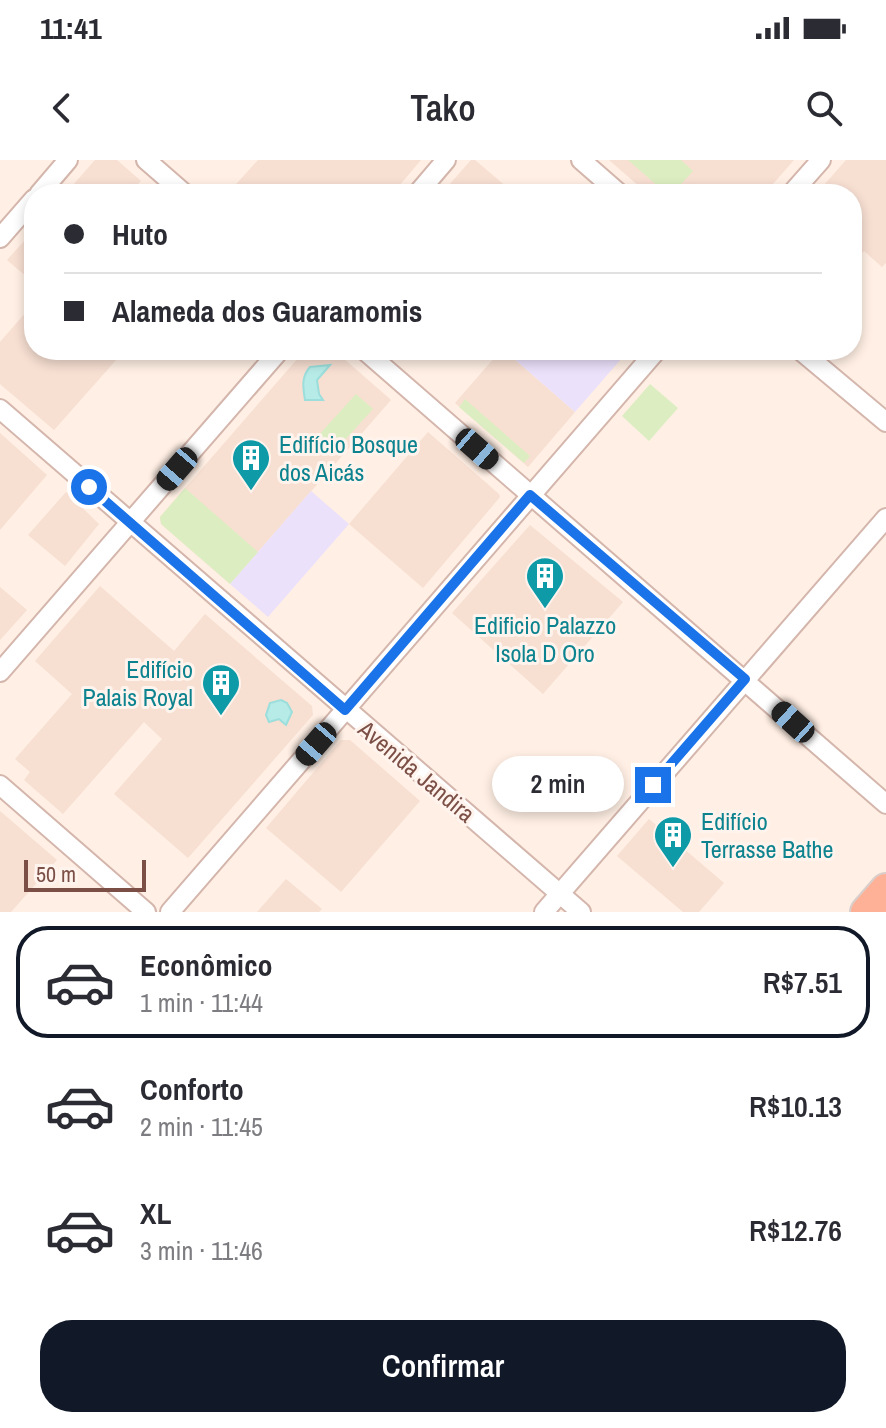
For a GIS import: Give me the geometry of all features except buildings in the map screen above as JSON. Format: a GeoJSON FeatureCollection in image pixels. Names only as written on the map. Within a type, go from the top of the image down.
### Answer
{"type":"FeatureCollection","features":[{"type":"Feature","properties":{"kind":"highway"},"geometry":{"type":"LineString","coordinates":[[866,912],[886,889]]}},
{"type":"Feature","properties":{"kind":"street"},"geometry":{"type":"LineString","coordinates":[[48,184],[68,160]]}},
{"type":"Feature","properties":{"kind":"street"},"geometry":{"type":"LineString","coordinates":[[146,160],[174,184]]}},
{"type":"Feature","properties":{"kind":"street"},"geometry":{"type":"LineString","coordinates":[[426,184],[446,160]]}},
{"type":"Feature","properties":{"kind":"street"},"geometry":{"type":"LineString","coordinates":[[581,160],[609,184]]}},
{"type":"Feature","properties":{"kind":"street"},"geometry":{"type":"LineString","coordinates":[[800,184],[821,160]]}},
{"type":"Feature","properties":{"kind":"street"},"geometry":{"type":"LineString","coordinates":[[0,238],[24,210]]}},
{"type":"Feature","properties":{"kind":"street"},"geometry":{"type":"LineString","coordinates":[[0,672],[271,360]]}},
{"type":"Feature","properties":{"kind":"street"},"geometry":{"type":"LineString","coordinates":[[375,360],[886,804]]}},
{"type":"Feature","properties":{"kind":"street"},"geometry":{"type":"LineString","coordinates":[[170,912],[648,360]]}},
{"type":"Feature","properties":{"kind":"street"},"geometry":{"type":"LineString","coordinates":[[812,360],[886,422]]}},
{"type":"Feature","properties":{"kind":"street","name":"Avenida Jandira"},"geometry":{"type":"LineString","coordinates":[[0,409],[581,912]]}},
{"type":"Feature","properties":{"kind":"street"},"geometry":{"type":"LineString","coordinates":[[544,912],[886,518]]}},
{"type":"Feature","properties":{"kind":"street"},"geometry":{"type":"LineString","coordinates":[[0,785],[146,912]]}},
{"type":"Feature","properties":{"kind":"shaded area"},"geometry":{"type":"Polygon","coordinates":[[[95,160],[117,160],[141,181],[138,184],[74,184],[95,160]]]}},
{"type":"Feature","properties":{"kind":"shaded area"},"geometry":{"type":"Polygon","coordinates":[[[258,160],[421,160],[401,184],[236,184],[258,160]]]}},
{"type":"Feature","properties":{"kind":"shaded area"},"geometry":{"type":"Polygon","coordinates":[[[471,160],[475,160],[503,184],[450,184],[471,160]]]}},
{"type":"Feature","properties":{"kind":"shaded area"},"geometry":{"type":"Polygon","coordinates":[[[609,160],[794,160],[773,184],[637,184],[609,160]]]}},
{"type":"Feature","properties":{"kind":"shaded area"},"geometry":{"type":"Polygon","coordinates":[[[846,160],[886,160],[886,263],[882,267],[864,251],[862,253],[862,184],[825,184],[846,160]]]}},
{"type":"Feature","properties":{"kind":"shaded area"},"geometry":{"type":"Polygon","coordinates":[[[24,241],[24,274],[7,260],[24,241]]]}},
{"type":"Feature","properties":{"kind":"shaded area"},"geometry":{"type":"Polygon","coordinates":[[[24,314],[24,360],[116,360],[54,430],[0,384],[0,342],[24,314]]]}},
{"type":"Feature","properties":{"kind":"shaded area"},"geometry":{"type":"Polygon","coordinates":[[[296,360],[345,360],[391,400],[230,584],[161,524],[160,517],[296,360]]]}},
{"type":"Feature","properties":{"kind":"shaded area"},"geometry":{"type":"Polygon","coordinates":[[[492,360],[515,360],[575,412],[528,467],[455,403],[492,360]]]}},
{"type":"Feature","properties":{"kind":"shaded area"},"geometry":{"type":"Polygon","coordinates":[[[515,360],[620,360],[575,412],[515,360]]]}},
{"type":"Feature","properties":{"kind":"shaded area"},"geometry":{"type":"Polygon","coordinates":[[[428,432],[500,497],[423,588],[349,524],[428,432]]]}},
{"type":"Feature","properties":{"kind":"shaded area"},"geometry":{"type":"Polygon","coordinates":[[[0,433],[47,475],[0,530],[0,433]]]}},
{"type":"Feature","properties":{"kind":"shaded area"},"geometry":{"type":"Polygon","coordinates":[[[311,491],[349,524],[268,617],[230,584],[311,491]]]}},
{"type":"Feature","properties":{"kind":"shaded area"},"geometry":{"type":"Polygon","coordinates":[[[66,492],[99,524],[65,566],[28,535],[66,492]]]}},
{"type":"Feature","properties":{"kind":"shaded area"},"geometry":{"type":"Polygon","coordinates":[[[530,525],[623,602],[543,694],[452,613],[530,525]]]}},
{"type":"Feature","properties":{"kind":"shaded area"},"geometry":{"type":"Polygon","coordinates":[[[100,586],[174,651],[205,614],[312,706],[313,715],[188,858],[114,794],[162,739],[144,722],[63,814],[24,780],[30,772],[15,759],[72,694],[35,661],[100,586]]]}},
{"type":"Feature","properties":{"kind":"shaded area"},"geometry":{"type":"Polygon","coordinates":[[[0,587],[27,610],[0,640],[0,587]]]}},
{"type":"Feature","properties":{"kind":"shaded area"},"geometry":{"type":"Polygon","coordinates":[[[341,740],[350,740],[420,801],[341,892],[266,828],[341,740]]]}},
{"type":"Feature","properties":{"kind":"shaded area"},"geometry":{"type":"Polygon","coordinates":[[[0,811],[57,860],[11,912],[0,912],[0,811]]]}},
{"type":"Feature","properties":{"kind":"shaded area"},"geometry":{"type":"Polygon","coordinates":[[[649,819],[724,883],[699,912],[683,912],[617,856],[649,819]]]}},
{"type":"Feature","properties":{"kind":"shaded area"},"geometry":{"type":"Polygon","coordinates":[[[286,879],[322,909],[319,912],[257,912],[286,879]]]}},
{"type":"Feature","properties":{"kind":"green space"},"geometry":{"type":"Polygon","coordinates":[[[628,160],[681,160],[693,171],[681,184],[656,184],[628,160]]]}},
{"type":"Feature","properties":{"kind":"green space"},"geometry":{"type":"Polygon","coordinates":[[[650,384],[678,408],[649,441],[622,416],[650,384]]]}},
{"type":"Feature","properties":{"kind":"green space"},"geometry":{"type":"Polygon","coordinates":[[[356,394],[373,409],[334,452],[317,437],[356,394]]]}},
{"type":"Feature","properties":{"kind":"green space"},"geometry":{"type":"Polygon","coordinates":[[[465,399],[530,456],[524,463],[459,407],[465,399]]]}},
{"type":"Feature","properties":{"kind":"green space"},"geometry":{"type":"Polygon","coordinates":[[[185,488],[258,552],[230,584],[161,524],[160,517],[185,488]]]}},
{"type":"Feature","properties":{"kind":"water"},"geometry":{"type":"Polygon","coordinates":[[[330,365],[317,380],[323,400],[305,400],[303,383],[307,371],[310,367],[330,365]]]}},
{"type":"Feature","properties":{"kind":"water"},"geometry":{"type":"Polygon","coordinates":[[[281,700],[292,712],[286,725],[279,719],[269,722],[266,715],[270,703],[281,700]]]}},
{"type":"Feature","properties":{"kind":"place","name":"Edifício Bosque dos Aicás"},"geometry":{"type":"Point","coordinates":[251,492]}},
{"type":"Feature","properties":{"kind":"place","name":"Edificio Palazzo Isola D Oro"},"geometry":{"type":"Point","coordinates":[545,610]}},
{"type":"Feature","properties":{"kind":"place","name":"Edifício Palais Royal"},"geometry":{"type":"Point","coordinates":[221,717]}},
{"type":"Feature","properties":{"kind":"place","name":"Edifício Terrasse Bathe"},"geometry":{"type":"Point","coordinates":[673,869]}},
{"type":"Feature","properties":{"kind":"route"},"geometry":{"type":"LineString","coordinates":[[89,487],[345,710],[530,495],[745,679],[653,785]]}}]}
